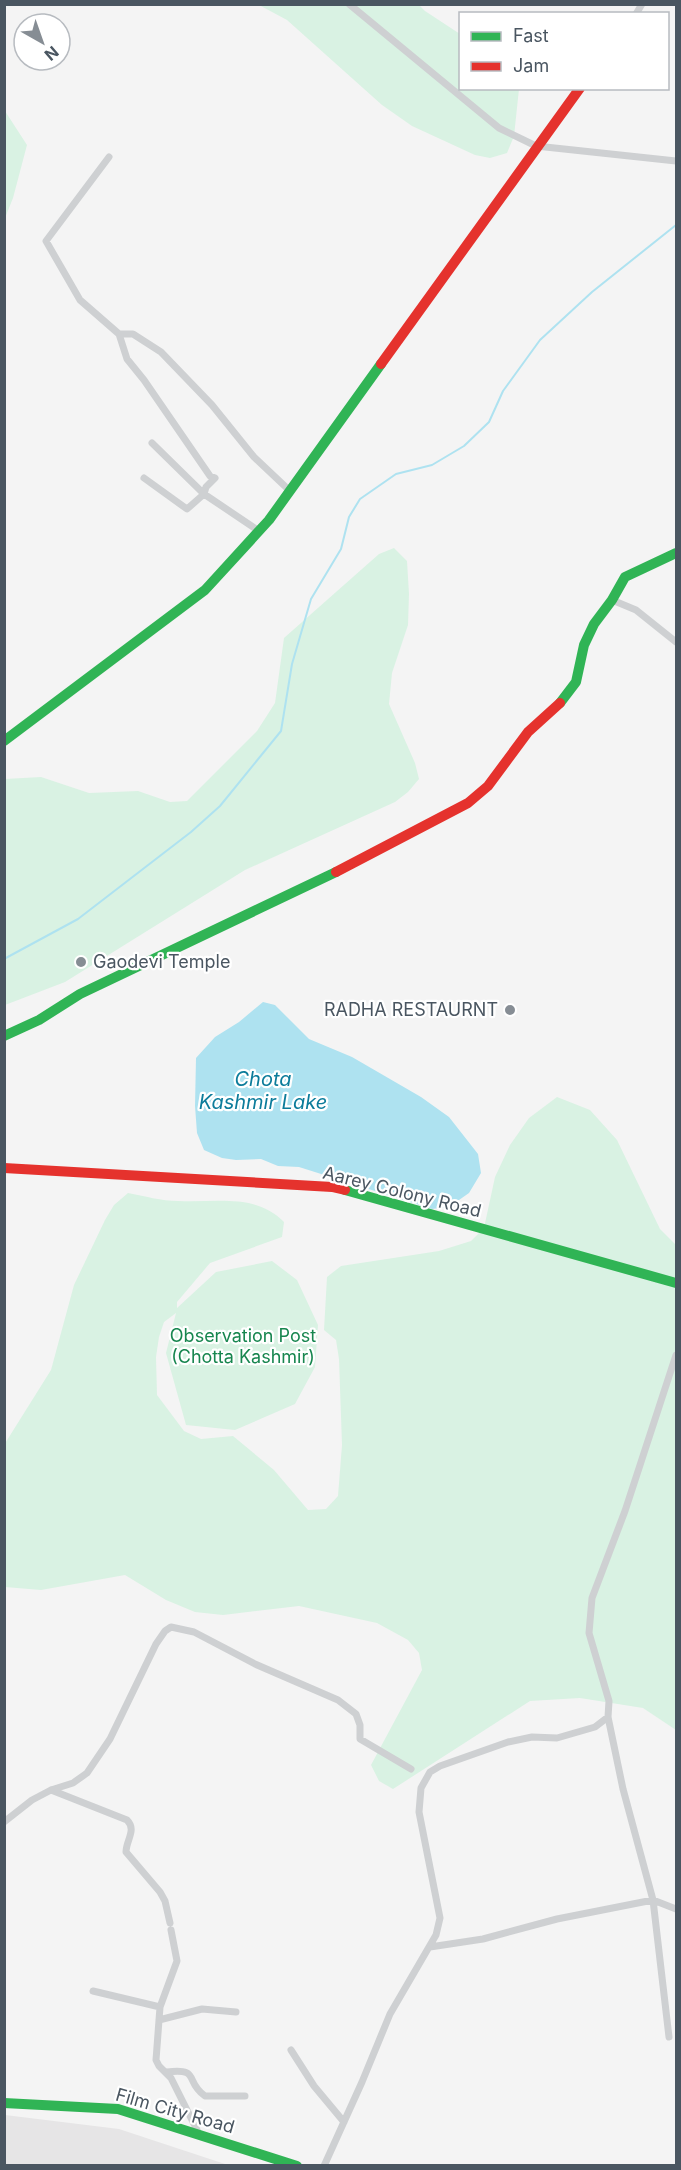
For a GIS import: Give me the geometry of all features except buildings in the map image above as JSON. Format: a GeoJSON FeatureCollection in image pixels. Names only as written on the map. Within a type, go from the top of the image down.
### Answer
{"type":"FeatureCollection","features":[{"type":"Feature","properties":{"kind":"street"},"geometry":{"type":"LineString","coordinates":[[349,4],[499,128],[537,146],[676,160]]}},
{"type":"Feature","properties":{"kind":"street"},"geometry":{"type":"LineString","coordinates":[[4,741],[205,590],[259,531],[579,90]]}},
{"type":"Feature","properties":{"kind":"street"},"geometry":{"type":"LineString","coordinates":[[109,157],[46,241],[80,300],[119,334],[127,359],[210,476],[215,478],[206,487],[204,494],[187,509],[144,478]]}},
{"type":"Feature","properties":{"kind":"street"},"geometry":{"type":"LineString","coordinates":[[119,334],[133,334],[161,352],[212,405],[254,457],[290,491]]}},
{"type":"Feature","properties":{"kind":"street"},"geometry":{"type":"LineString","coordinates":[[152,443],[204,494],[259,531]]}},
{"type":"Feature","properties":{"kind":"street"},"geometry":{"type":"LineString","coordinates":[[4,1036],[39,1020],[80,994],[318,881],[468,803],[488,786],[528,732],[561,702],[576,682],[584,645],[594,624],[612,600],[625,577],[676,553]]}},
{"type":"Feature","properties":{"kind":"street"},"geometry":{"type":"LineString","coordinates":[[612,600],[636,610],[676,642]]}},
{"type":"Feature","properties":{"kind":"street","name":"Aarey Colony Road"},"geometry":{"type":"LineString","coordinates":[[4,1168],[332,1187],[676,1282]]}},
{"type":"Feature","properties":{"kind":"street"},"geometry":{"type":"LineString","coordinates":[[669,2037],[653,1900],[623,1790],[608,1717],[609,1701],[589,1633],[592,1598],[626,1511],[676,1355]]}},
{"type":"Feature","properties":{"kind":"street"},"geometry":{"type":"LineString","coordinates":[[4,1822],[32,1800],[51,1790],[73,1783],[87,1773],[99,1759],[156,1644],[165,1631],[171,1627],[194,1632],[255,1664],[338,1700],[356,1714],[360,1725],[360,1739],[411,1769]]}},
{"type":"Feature","properties":{"kind":"street"},"geometry":{"type":"LineString","coordinates":[[324,2166],[390,2014],[436,1935],[440,1918],[419,1812],[421,1788],[430,1772],[440,1766],[508,1742],[532,1737],[557,1738],[595,1727],[608,1717]]}},
{"type":"Feature","properties":{"kind":"street"},"geometry":{"type":"LineString","coordinates":[[51,1790],[127,1820],[132,1825],[132,1830],[126,1852],[165,1901],[177,1961],[160,2007],[156,2060],[159,2066],[167,2072],[199,2134]]}},
{"type":"Feature","properties":{"kind":"street"},"geometry":{"type":"LineString","coordinates":[[430,1947],[483,1940],[557,1919],[653,1900],[676,1909]]}},
{"type":"Feature","properties":{"kind":"street"},"geometry":{"type":"LineString","coordinates":[[93,1991],[160,2007]]}},
{"type":"Feature","properties":{"kind":"street"},"geometry":{"type":"LineString","coordinates":[[159,2020],[202,2009],[236,2012]]}},
{"type":"Feature","properties":{"kind":"street"},"geometry":{"type":"LineString","coordinates":[[291,2050],[314,2086],[344,2122]]}},
{"type":"Feature","properties":{"kind":"street"},"geometry":{"type":"LineString","coordinates":[[167,2072],[182,2070],[188,2072],[200,2093],[205,2096],[244,2096]]}},
{"type":"Feature","properties":{"kind":"street","name":"Film City Road"},"geometry":{"type":"LineString","coordinates":[[4,2103],[118,2109],[297,2166]]}},
{"type":"Feature","properties":{"kind":"shaded area"},"geometry":{"type":"Polygon","coordinates":[[[5,2115],[119,2129],[228,2165],[5,2165],[5,2115]]]}},
{"type":"Feature","properties":{"kind":"green space"},"geometry":{"type":"Polygon","coordinates":[[[259,5],[419,5],[459,33],[459,90],[519,90],[514,136],[507,153],[490,158],[475,155],[412,126],[382,105],[287,20],[259,5]]]}},
{"type":"Feature","properties":{"kind":"green space"},"geometry":{"type":"Polygon","coordinates":[[[5,111],[27,145],[13,198],[5,218],[5,111]]]}},
{"type":"Feature","properties":{"kind":"green space"},"geometry":{"type":"Polygon","coordinates":[[[394,548],[407,561],[409,594],[408,625],[392,673],[389,704],[415,763],[419,779],[408,792],[395,802],[245,870],[65,982],[5,1005],[5,779],[41,777],[89,793],[138,791],[170,802],[187,801],[257,731],[275,703],[284,638],[379,554],[394,548]]]}},
{"type":"Feature","properties":{"kind":"green space","name":"Observation Post (Chotta Kashmir)"},"geometry":{"type":"Polygon","coordinates":[[[557,1097],[590,1110],[617,1140],[660,1229],[676,1245],[676,1730],[643,1708],[580,1698],[530,1701],[393,1789],[379,1781],[371,1765],[422,1670],[419,1653],[408,1640],[377,1623],[299,1606],[223,1615],[195,1612],[166,1600],[125,1575],[41,1590],[5,1587],[4,1445],[51,1370],[74,1285],[114,1205],[128,1193],[172,1201],[235,1201],[261,1207],[284,1222],[282,1237],[210,1263],[177,1302],[177,1308],[216,1272],[272,1261],[297,1280],[318,1325],[315,1367],[295,1404],[235,1430],[186,1425],[166,1353],[176,1313],[164,1322],[159,1337],[156,1357],[157,1395],[184,1431],[201,1439],[233,1436],[274,1470],[308,1510],[326,1509],[338,1496],[342,1445],[339,1359],[336,1340],[324,1330],[327,1277],[341,1266],[439,1251],[471,1241],[484,1228],[495,1177],[510,1145],[529,1118],[557,1097]]]}},
{"type":"Feature","properties":{"kind":"water","name":"Chota Kashmir Lake"},"geometry":{"type":"Polygon","coordinates":[[[263,1002],[275,1005],[309,1039],[352,1057],[421,1097],[449,1117],[478,1154],[481,1173],[469,1193],[449,1207],[432,1209],[299,1167],[278,1166],[261,1159],[222,1158],[204,1150],[197,1133],[196,1058],[215,1037],[239,1022],[263,1002]]]}},
{"type":"Feature","properties":{"kind":"waterway"},"geometry":{"type":"LineString","coordinates":[[4,959],[78,919],[191,832],[220,806],[281,731],[292,664],[311,599],[341,549],[349,517],[360,499],[396,474],[432,465],[464,446],[489,422],[503,391],[540,340],[592,292],[676,225]]}},
{"type":"Feature","properties":{"kind":"traffic: fast"},"geometry":{"type":"LineString","coordinates":[[4,741],[205,590],[269,520],[381,364]]}},
{"type":"Feature","properties":{"kind":"traffic: fast"},"geometry":{"type":"LineString","coordinates":[[560,703],[576,682],[584,645],[594,624],[612,600],[625,577],[676,553]]}},
{"type":"Feature","properties":{"kind":"traffic: fast"},"geometry":{"type":"LineString","coordinates":[[4,1036],[39,1020],[80,994],[336,872]]}},
{"type":"Feature","properties":{"kind":"traffic: fast"},"geometry":{"type":"LineString","coordinates":[[345,1190],[676,1283]]}},
{"type":"Feature","properties":{"kind":"traffic: fast"},"geometry":{"type":"LineString","coordinates":[[4,2103],[118,2109],[297,2166]]}},
{"type":"Feature","properties":{"kind":"traffic: jam"},"geometry":{"type":"LineString","coordinates":[[381,364],[579,90]]}},
{"type":"Feature","properties":{"kind":"traffic: jam"},"geometry":{"type":"LineString","coordinates":[[336,872],[468,803],[488,786],[528,732],[560,703]]}},
{"type":"Feature","properties":{"kind":"traffic: jam"},"geometry":{"type":"LineString","coordinates":[[4,1168],[332,1187],[345,1190]]}},
{"type":"Feature","properties":{"kind":"place","name":"Gaodevi Temple"},"geometry":{"type":"Point","coordinates":[81,962]}},
{"type":"Feature","properties":{"kind":"place","name":"RADHA RESTAURNT"},"geometry":{"type":"Point","coordinates":[510,1010]}}]}
